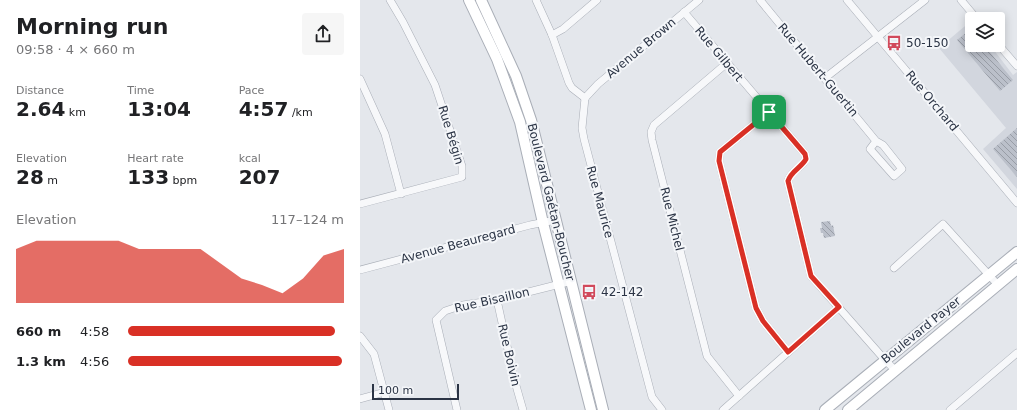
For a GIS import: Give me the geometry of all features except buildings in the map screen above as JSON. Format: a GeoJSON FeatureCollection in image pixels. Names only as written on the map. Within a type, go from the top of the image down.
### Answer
{"type":"FeatureCollection","features":[{"type":"Feature","properties":{"kind":"main road","name":"Boulevard Gaétan-Boucher"},"geometry":{"type":"LineString","coordinates":[[469,0],[497,59],[520,122],[543,223],[560,284],[591,410]]}},
{"type":"Feature","properties":{"kind":"main road","name":"Boulevard Gaétan-Boucher"},"geometry":{"type":"LineString","coordinates":[[481,0],[516,76],[531,120],[603,410]]}},
{"type":"Feature","properties":{"kind":"main road","name":"Boulevard Payer"},"geometry":{"type":"LineString","coordinates":[[829,409],[885,360],[1017,252]]}},
{"type":"Feature","properties":{"kind":"main road","name":"Boulevard Payer"},"geometry":{"type":"LineString","coordinates":[[848,410],[1017,269]]}},
{"type":"Feature","properties":{"kind":"street","name":"Rue Bégin"},"geometry":{"type":"LineString","coordinates":[[360,204],[462,177],[462,166],[435,85],[390,0]]}},
{"type":"Feature","properties":{"kind":"street"},"geometry":{"type":"LineString","coordinates":[[536,0],[552,35],[569,83],[572,88],[585,98]]}},
{"type":"Feature","properties":{"kind":"street"},"geometry":{"type":"LineString","coordinates":[[552,35],[564,29],[597,0]]}},
{"type":"Feature","properties":{"kind":"street","name":"Avenue Brown"},"geometry":{"type":"LineString","coordinates":[[585,98],[598,84],[699,0]]}},
{"type":"Feature","properties":{"kind":"street","name":"Rue Hubert-Guertin"},"geometry":{"type":"LineString","coordinates":[[760,0],[876,141],[883,146],[902,169],[894,176],[870,149],[876,141]]}},
{"type":"Feature","properties":{"kind":"street","name":"Rue Orchard"},"geometry":{"type":"LineString","coordinates":[[847,0],[1017,203]]}},
{"type":"Feature","properties":{"kind":"street"},"geometry":{"type":"LineString","coordinates":[[825,78],[925,0]]}},
{"type":"Feature","properties":{"kind":"street"},"geometry":{"type":"LineString","coordinates":[[961,0],[971,12]]}},
{"type":"Feature","properties":{"kind":"street","name":"Rue Gilbert"},"geometry":{"type":"LineString","coordinates":[[684,12],[805,154],[806,159],[804,163],[789,175],[788,181],[811,276],[895,370]]}},
{"type":"Feature","properties":{"kind":"street"},"geometry":{"type":"LineString","coordinates":[[1005,52],[1017,66]]}},
{"type":"Feature","properties":{"kind":"street","name":"Rue Michel"},"geometry":{"type":"LineString","coordinates":[[727,63],[654,125],[651,132],[707,356],[739,396]]}},
{"type":"Feature","properties":{"kind":"street"},"geometry":{"type":"LineString","coordinates":[[360,79],[385,134],[400,194]]}},
{"type":"Feature","properties":{"kind":"street","name":"Rue Maurice"},"geometry":{"type":"LineString","coordinates":[[585,98],[582,128],[584,140],[652,398],[662,410]]}},
{"type":"Feature","properties":{"kind":"street"},"geometry":{"type":"LineString","coordinates":[[769,112],[720,152],[719,161],[756,308],[763,321],[788,352]]}},
{"type":"Feature","properties":{"kind":"street","name":"Avenue Beauregard"},"geometry":{"type":"LineString","coordinates":[[360,270],[556,220]]}},
{"type":"Feature","properties":{"kind":"street"},"geometry":{"type":"LineString","coordinates":[[894,268],[943,224],[998,285]]}},
{"type":"Feature","properties":{"kind":"street","name":"Rue Bisaillon"},"geometry":{"type":"LineString","coordinates":[[457,410],[436,320],[445,311],[463,305],[497,300],[572,281]]}},
{"type":"Feature","properties":{"kind":"street","name":"Rue Boivin"},"geometry":{"type":"LineString","coordinates":[[497,300],[515,382],[523,410]]}},
{"type":"Feature","properties":{"kind":"street"},"geometry":{"type":"LineString","coordinates":[[723,410],[839,307]]}},
{"type":"Feature","properties":{"kind":"street"},"geometry":{"type":"LineString","coordinates":[[360,336],[374,354],[389,410]]}},
{"type":"Feature","properties":{"kind":"street"},"geometry":{"type":"LineString","coordinates":[[950,410],[1017,353]]}},
{"type":"Feature","properties":{"kind":"street"},"geometry":{"type":"LineString","coordinates":[[360,398],[385,392]]}},
{"type":"Feature","properties":{"kind":"shaded area"},"geometry":{"type":"Polygon","coordinates":[[[965,26],[965,52],[995,52],[1013,75],[1017,72],[1017,189],[983,149],[1006,128],[939,48],[965,26]]]}},
{"type":"Feature","properties":{"kind":"place","name":"50-150"},"geometry":{"type":"Point","coordinates":[894,43]}},
{"type":"Feature","properties":{"kind":"place","name":"42-142"},"geometry":{"type":"Point","coordinates":[589,292]}},
{"type":"Feature","properties":{"kind":"route"},"geometry":{"type":"LineString","coordinates":[[769,112],[805,154],[806,159],[804,163],[789,175],[788,181],[811,276],[839,307],[788,352],[763,321],[756,308],[719,161],[720,152],[769,112]]}}]}
